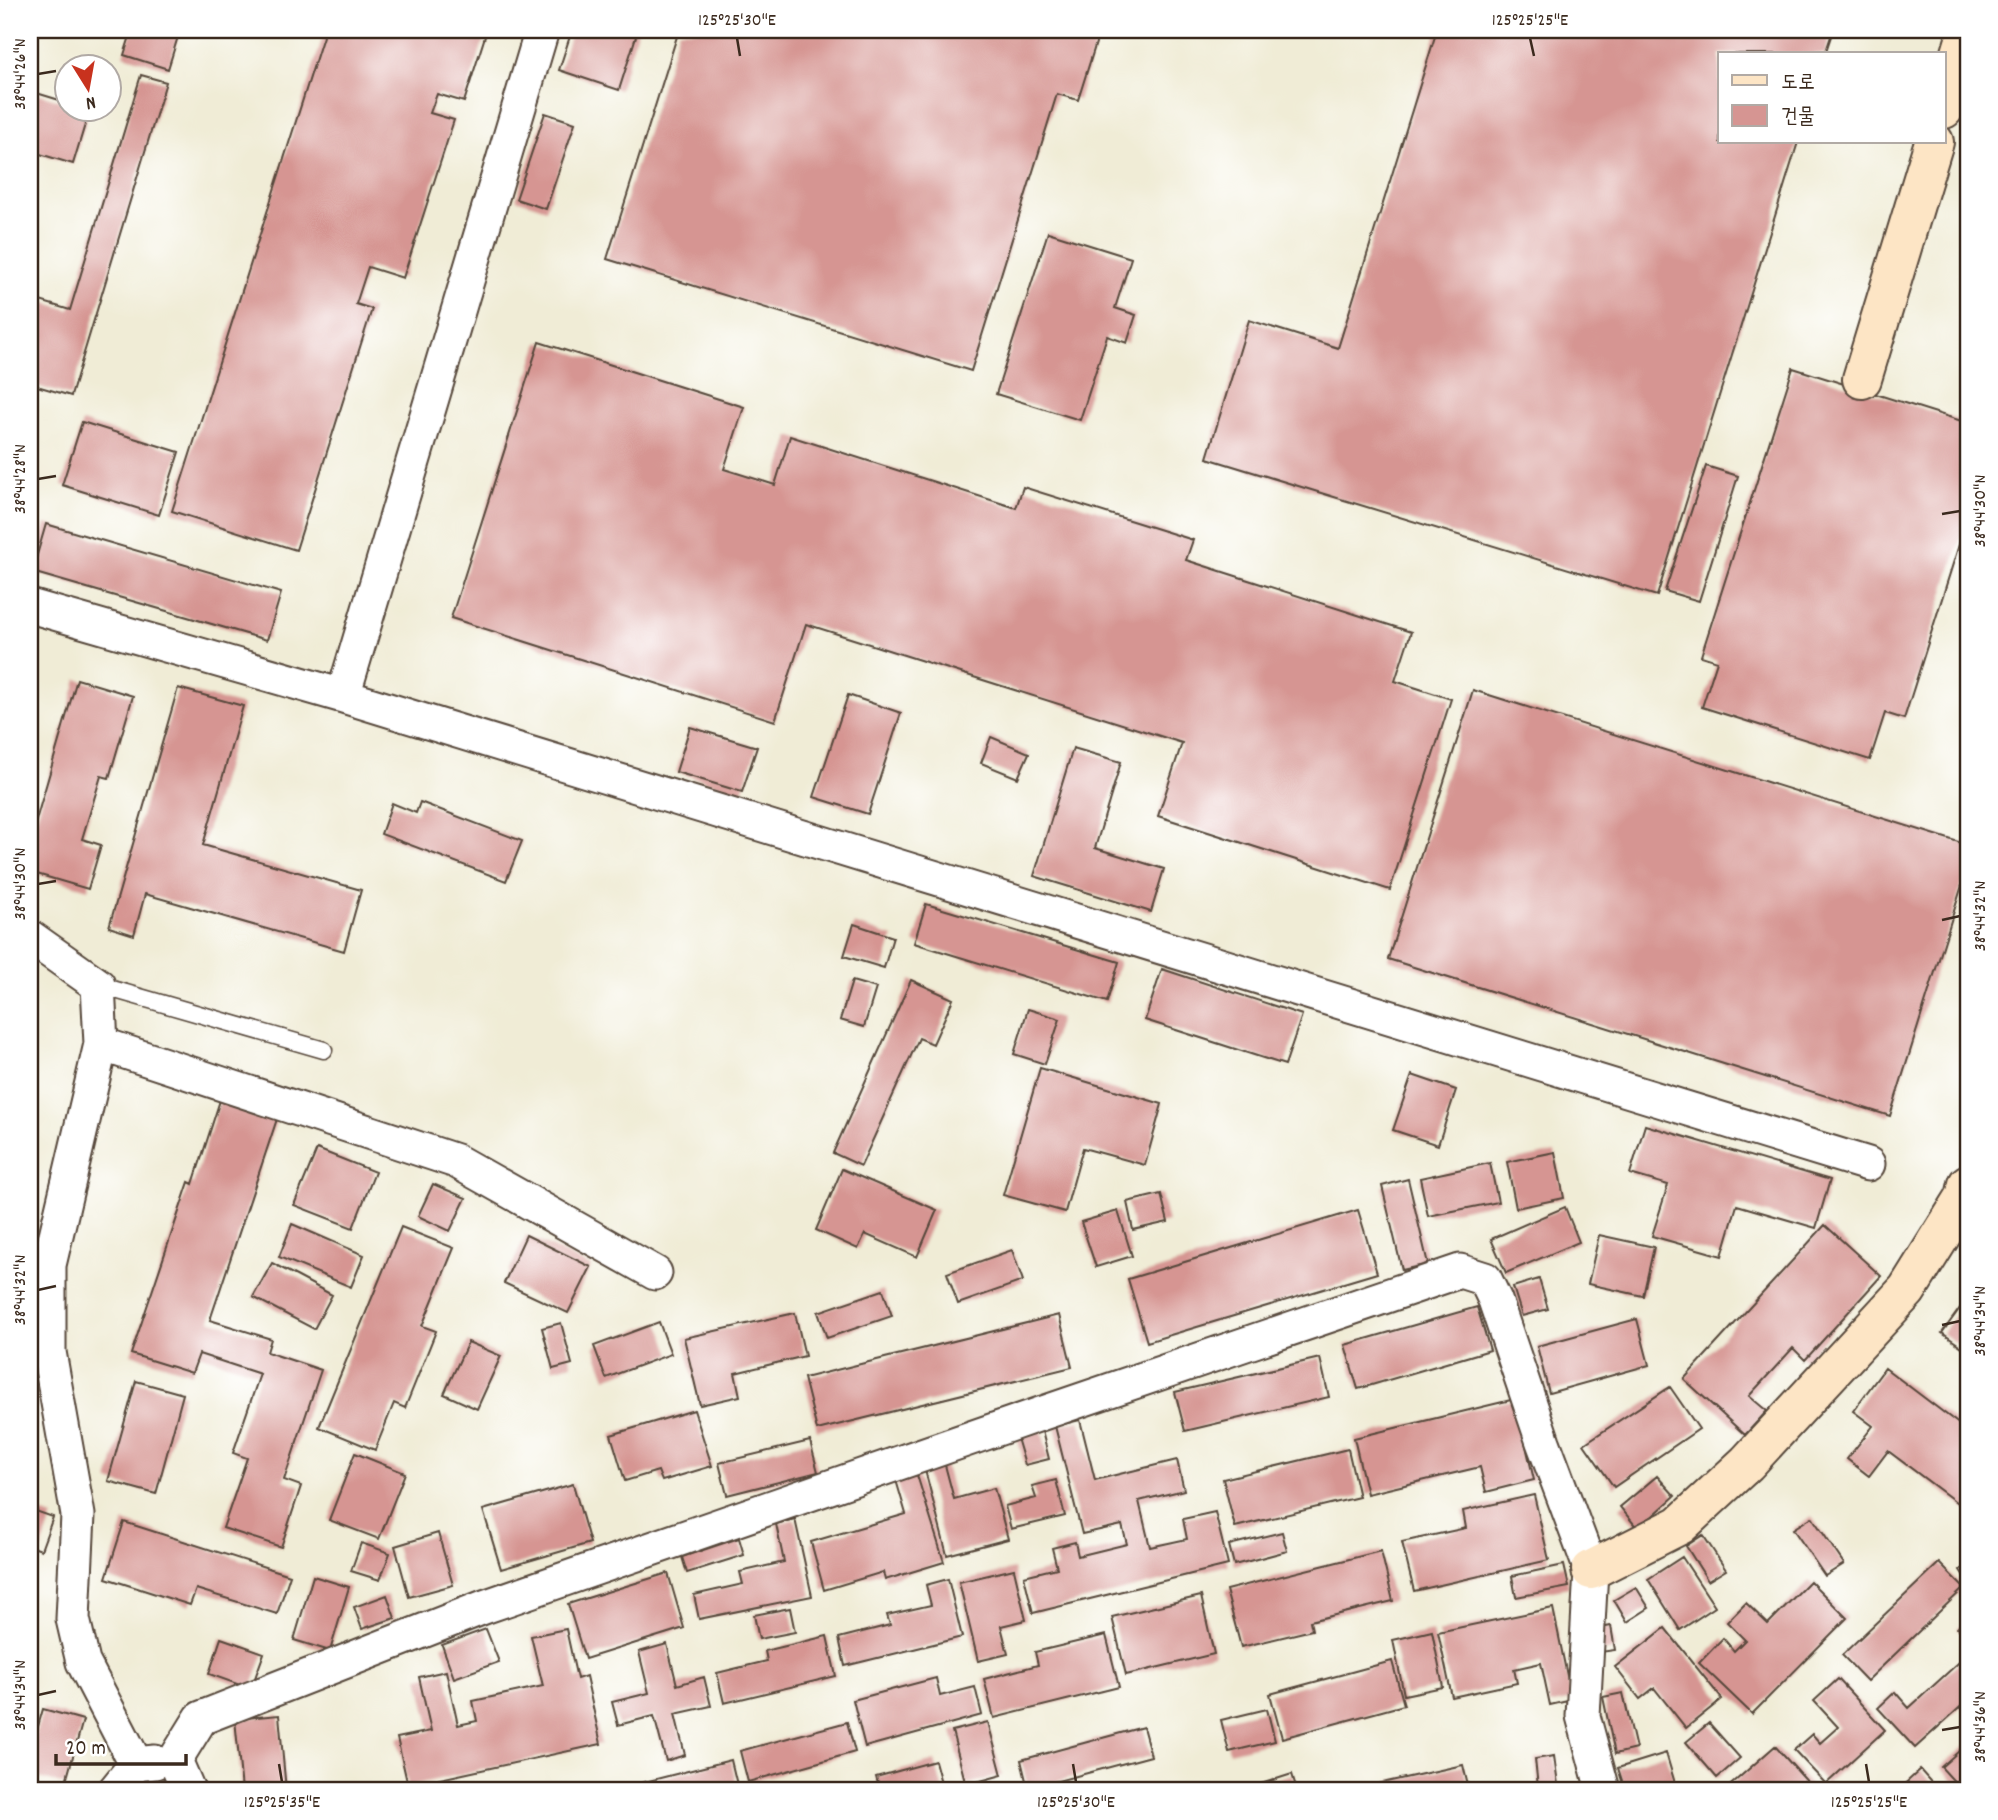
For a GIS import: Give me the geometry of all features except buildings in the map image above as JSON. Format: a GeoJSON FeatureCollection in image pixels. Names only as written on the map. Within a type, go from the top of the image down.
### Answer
{"type":"FeatureCollection","features":[{"type":"Feature","properties":{"kind":"street"},"geometry":{"type":"LineString","coordinates":[[343,696],[542,30]]}},
{"type":"Feature","properties":{"kind":"street"},"geometry":{"type":"LineString","coordinates":[[1946,102],[1968,30]]}},
{"type":"Feature","properties":{"kind":"street"},"geometry":{"type":"LineString","coordinates":[[1862,379],[1933,144]]}},
{"type":"Feature","properties":{"kind":"street"},"geometry":{"type":"LineString","coordinates":[[30,606],[343,696],[1868,1164]]}},
{"type":"Feature","properties":{"kind":"street"},"geometry":{"type":"LineString","coordinates":[[30,937],[98,985],[101,1044],[49,1265],[49,1352],[78,1515],[73,1619],[83,1662],[136,1764]]}},
{"type":"Feature","properties":{"kind":"street"},"geometry":{"type":"LineString","coordinates":[[101,1044],[456,1161],[655,1272]]}},
{"type":"Feature","properties":{"kind":"street"},"geometry":{"type":"LineString","coordinates":[[1591,1570],[1680,1525],[1747,1463],[1907,1290],[1967,1194]]}},
{"type":"Feature","properties":{"kind":"street"},"geometry":{"type":"LineString","coordinates":[[175,1760],[201,1718],[484,1607],[1460,1271],[1485,1279],[1495,1300],[1543,1442],[1591,1570],[1583,1716],[1603,1790]]}},
{"type":"Feature","properties":{"kind":"street"},"geometry":{"type":"LineString","coordinates":[[115,1790],[136,1764],[175,1760]]}},
{"type":"Feature","properties":{"kind":"street"},"geometry":{"type":"LineString","coordinates":[[175,1760],[188,1790]]}},
{"type":"Feature","properties":{"kind":"lane"},"geometry":{"type":"LineString","coordinates":[[98,985],[324,1050]]}}]}
